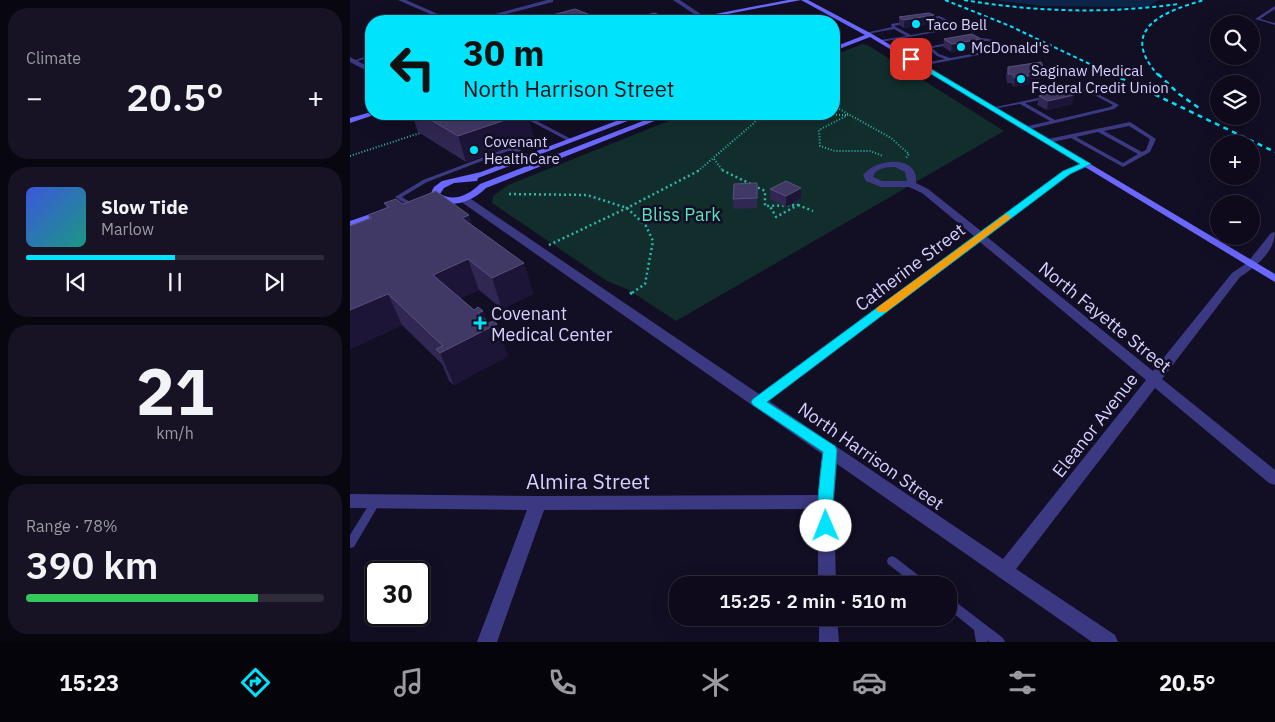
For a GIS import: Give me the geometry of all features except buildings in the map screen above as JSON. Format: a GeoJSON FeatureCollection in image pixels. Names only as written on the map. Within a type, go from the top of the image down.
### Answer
{"type":"FeatureCollection","features":[{"type":"Feature","properties":{"kind":"street"},"geometry":{"type":"LineString","coordinates":[[401,0],[437,15]]}},
{"type":"Feature","properties":{"kind":"street"},"geometry":{"type":"LineString","coordinates":[[676,0],[699,15]]}},
{"type":"Feature","properties":{"kind":"street"},"geometry":{"type":"LineString","coordinates":[[713,15],[798,0]]}},
{"type":"Feature","properties":{"kind":"street"},"geometry":{"type":"LineString","coordinates":[[804,0],[833,15]]}},
{"type":"Feature","properties":{"kind":"street"},"geometry":{"type":"LineString","coordinates":[[495,15],[550,1]]}},
{"type":"Feature","properties":{"kind":"street"},"geometry":{"type":"LineString","coordinates":[[840,19],[866,32],[993,108],[1275,279]]}},
{"type":"Feature","properties":{"kind":"street"},"geometry":{"type":"LineString","coordinates":[[840,39],[866,32]]}},
{"type":"Feature","properties":{"kind":"street"},"geometry":{"type":"LineString","coordinates":[[840,46],[866,32]]}},
{"type":"Feature","properties":{"kind":"street"},"geometry":{"type":"LineString","coordinates":[[352,60],[365,68]]}},
{"type":"Feature","properties":{"kind":"street"},"geometry":{"type":"LineString","coordinates":[[350,121],[365,116]]}},
{"type":"Feature","properties":{"kind":"street"},"geometry":{"type":"LineString","coordinates":[[350,225],[427,197],[441,185],[453,180],[468,178],[529,157],[626,120]]}},
{"type":"Feature","properties":{"kind":"street"},"geometry":{"type":"LineString","coordinates":[[427,197],[449,201],[464,199],[475,195],[483,186],[653,120]]}},
{"type":"Feature","properties":{"kind":"street","name":"Catherine Street"},"geometry":{"type":"LineString","coordinates":[[758,402],[1066,173],[1086,164]]}},
{"type":"Feature","properties":{"kind":"street"},"geometry":{"type":"LineString","coordinates":[[468,178],[482,182],[483,186]]}},
{"type":"Feature","properties":{"kind":"street","name":"North Fayette Street"},"geometry":{"type":"LineString","coordinates":[[911,184],[925,191],[1275,480]]}},
{"type":"Feature","properties":{"kind":"street","name":"North Harrison Street"},"geometry":{"type":"LineString","coordinates":[[464,199],[1108,642]]}},
{"type":"Feature","properties":{"kind":"street","name":"Eleanor Avenue"},"geometry":{"type":"LineString","coordinates":[[1004,571],[1236,276],[1251,265],[1275,235]]}},
{"type":"Feature","properties":{"kind":"street"},"geometry":{"type":"LineString","coordinates":[[828,576],[826,502],[830,450]]}},
{"type":"Feature","properties":{"kind":"street","name":"Almira Street"},"geometry":{"type":"LineString","coordinates":[[350,501],[538,503],[826,502]]}},
{"type":"Feature","properties":{"kind":"street"},"geometry":{"type":"LineString","coordinates":[[487,642],[538,503]]}},
{"type":"Feature","properties":{"kind":"street"},"geometry":{"type":"LineString","coordinates":[[828,626],[828,642]]}},
{"type":"Feature","properties":{"kind":"lane"},"geometry":{"type":"LineString","coordinates":[[1275,7],[1257,19],[1275,24]]}},
{"type":"Feature","properties":{"kind":"lane"},"geometry":{"type":"LineString","coordinates":[[881,41],[957,28],[958,26],[939,17],[919,20]]}},
{"type":"Feature","properties":{"kind":"lane"},"geometry":{"type":"LineString","coordinates":[[894,28],[892,25],[911,21]]}},
{"type":"Feature","properties":{"kind":"lane"},"geometry":{"type":"LineString","coordinates":[[866,32],[894,28],[910,36]]}},
{"type":"Feature","properties":{"kind":"lane"},"geometry":{"type":"LineString","coordinates":[[921,65],[973,56],[1008,49],[1000,43],[986,39],[966,42],[981,40],[992,43],[990,48],[974,52],[973,56]]}},
{"type":"Feature","properties":{"kind":"lane"},"geometry":{"type":"LineString","coordinates":[[900,53],[958,43]]}},
{"type":"Feature","properties":{"kind":"lane"},"geometry":{"type":"LineString","coordinates":[[929,47],[938,55],[951,60]]}},
{"type":"Feature","properties":{"kind":"lane"},"geometry":{"type":"LineString","coordinates":[[352,60],[365,57]]}},
{"type":"Feature","properties":{"kind":"lane"},"geometry":{"type":"LineString","coordinates":[[993,108],[1083,90],[1118,104],[1112,108],[1026,128]]}},
{"type":"Feature","properties":{"kind":"lane"},"geometry":{"type":"LineString","coordinates":[[1022,103],[1054,121]]}},
{"type":"Feature","properties":{"kind":"lane"},"geometry":{"type":"LineString","coordinates":[[534,121],[572,141]]}},
{"type":"Feature","properties":{"kind":"lane"},"geometry":{"type":"LineString","coordinates":[[1048,141],[1072,136],[1100,131],[1130,124],[1153,139],[1148,151],[1123,165],[1072,136]]}},
{"type":"Feature","properties":{"kind":"lane"},"geometry":{"type":"LineString","coordinates":[[1100,131],[1142,154]]}},
{"type":"Feature","properties":{"kind":"lane"},"geometry":{"type":"LineString","coordinates":[[408,204],[398,197],[425,181],[507,150],[515,149],[529,157]]}},
{"type":"Feature","properties":{"kind":"lane"},"geometry":{"type":"LineString","coordinates":[[350,544],[376,501]]}},
{"type":"Feature","properties":{"kind":"lane"},"geometry":{"type":"LineString","coordinates":[[892,561],[912,576]]}},
{"type":"Feature","properties":{"kind":"lane"},"geometry":{"type":"LineString","coordinates":[[957,610],[999,642]]}},
{"type":"Feature","properties":{"kind":"lane"},"geometry":{"type":"LineString","coordinates":[[979,627],[982,642]]}},
{"type":"Feature","properties":{"kind":"path"},"geometry":{"type":"LineString","coordinates":[[840,110],[891,138],[909,154],[903,164]]}},
{"type":"Feature","properties":{"kind":"path"},"geometry":{"type":"LineString","coordinates":[[840,115],[848,115]]}},
{"type":"Feature","properties":{"kind":"path"},"geometry":{"type":"LineString","coordinates":[[840,119],[848,115]]}},
{"type":"Feature","properties":{"kind":"path"},"geometry":{"type":"LineString","coordinates":[[548,245],[627,208],[702,169],[756,120]]}},
{"type":"Feature","properties":{"kind":"path"},"geometry":{"type":"LineString","coordinates":[[838,120],[818,130],[820,146],[835,152],[870,151],[887,158]]}},
{"type":"Feature","properties":{"kind":"path"},"geometry":{"type":"LineString","coordinates":[[350,156],[428,130]]}},
{"type":"Feature","properties":{"kind":"path"},"geometry":{"type":"LineString","coordinates":[[714,158],[724,172],[765,191],[765,206],[798,205],[813,211]]}},
{"type":"Feature","properties":{"kind":"path"},"geometry":{"type":"LineString","coordinates":[[509,194],[587,195],[627,208],[646,226],[653,241],[645,284],[630,294]]}},
{"type":"Feature","properties":{"kind":"path"},"geometry":{"type":"LineString","coordinates":[[770,206],[776,218],[798,205]]}},
{"type":"Feature","properties":{"kind":"green space","name":"Bliss Park"},"geometry":{"type":"Polygon","coordinates":[[[863,44],[869,46],[1004,131],[676,321],[629,290],[607,281],[492,203],[493,196],[508,185],[671,120],[840,120],[840,53],[863,44]]]}},
{"type":"Feature","properties":{"kind":"water"},"geometry":{"type":"Polygon","coordinates":[[[993,0],[1158,0],[1148,7],[1044,6],[993,0]]]}},
{"type":"Feature","properties":{"kind":"railway"},"geometry":{"type":"LineString","coordinates":[[945,0],[1010,26],[1115,76]]}},
{"type":"Feature","properties":{"kind":"railway"},"geometry":{"type":"LineString","coordinates":[[964,0],[1018,7],[1071,10],[1124,9],[1178,4]]}},
{"type":"Feature","properties":{"kind":"railway"},"geometry":{"type":"LineString","coordinates":[[1159,76],[1147,60],[1142,46],[1144,34],[1151,24],[1161,16],[1204,0]]}},
{"type":"Feature","properties":{"kind":"railway"},"geometry":{"type":"LineString","coordinates":[[1112,74],[1275,152]]}},
{"type":"Feature","properties":{"kind":"railway"},"geometry":{"type":"LineString","coordinates":[[1158,74],[1179,94],[1202,110]]}},
{"type":"Feature","properties":{"kind":"slow traffic"},"geometry":{"type":"LineString","coordinates":[[882,309],[1006,217]]}},
{"type":"Feature","properties":{"kind":"place","name":"Taco Bell"},"geometry":{"type":"Point","coordinates":[916,24]}},
{"type":"Feature","properties":{"kind":"place","name":"McDonald's"},"geometry":{"type":"Point","coordinates":[961,47]}},
{"type":"Feature","properties":{"kind":"place","name":"Saginaw Medical Federal Credit Union"},"geometry":{"type":"Point","coordinates":[1021,79]}},
{"type":"Feature","properties":{"kind":"place","name":"Covenant HealthCare"},"geometry":{"type":"Point","coordinates":[474,150]}},
{"type":"Feature","properties":{"kind":"place","name":"Covenant Medical Center"},"geometry":{"type":"Point","coordinates":[480,323]}},
{"type":"Feature","properties":{"kind":"route"},"geometry":{"type":"LineString","coordinates":[[826,526],[830,450],[758,402],[1066,173],[1086,164],[911,59]]}}]}
